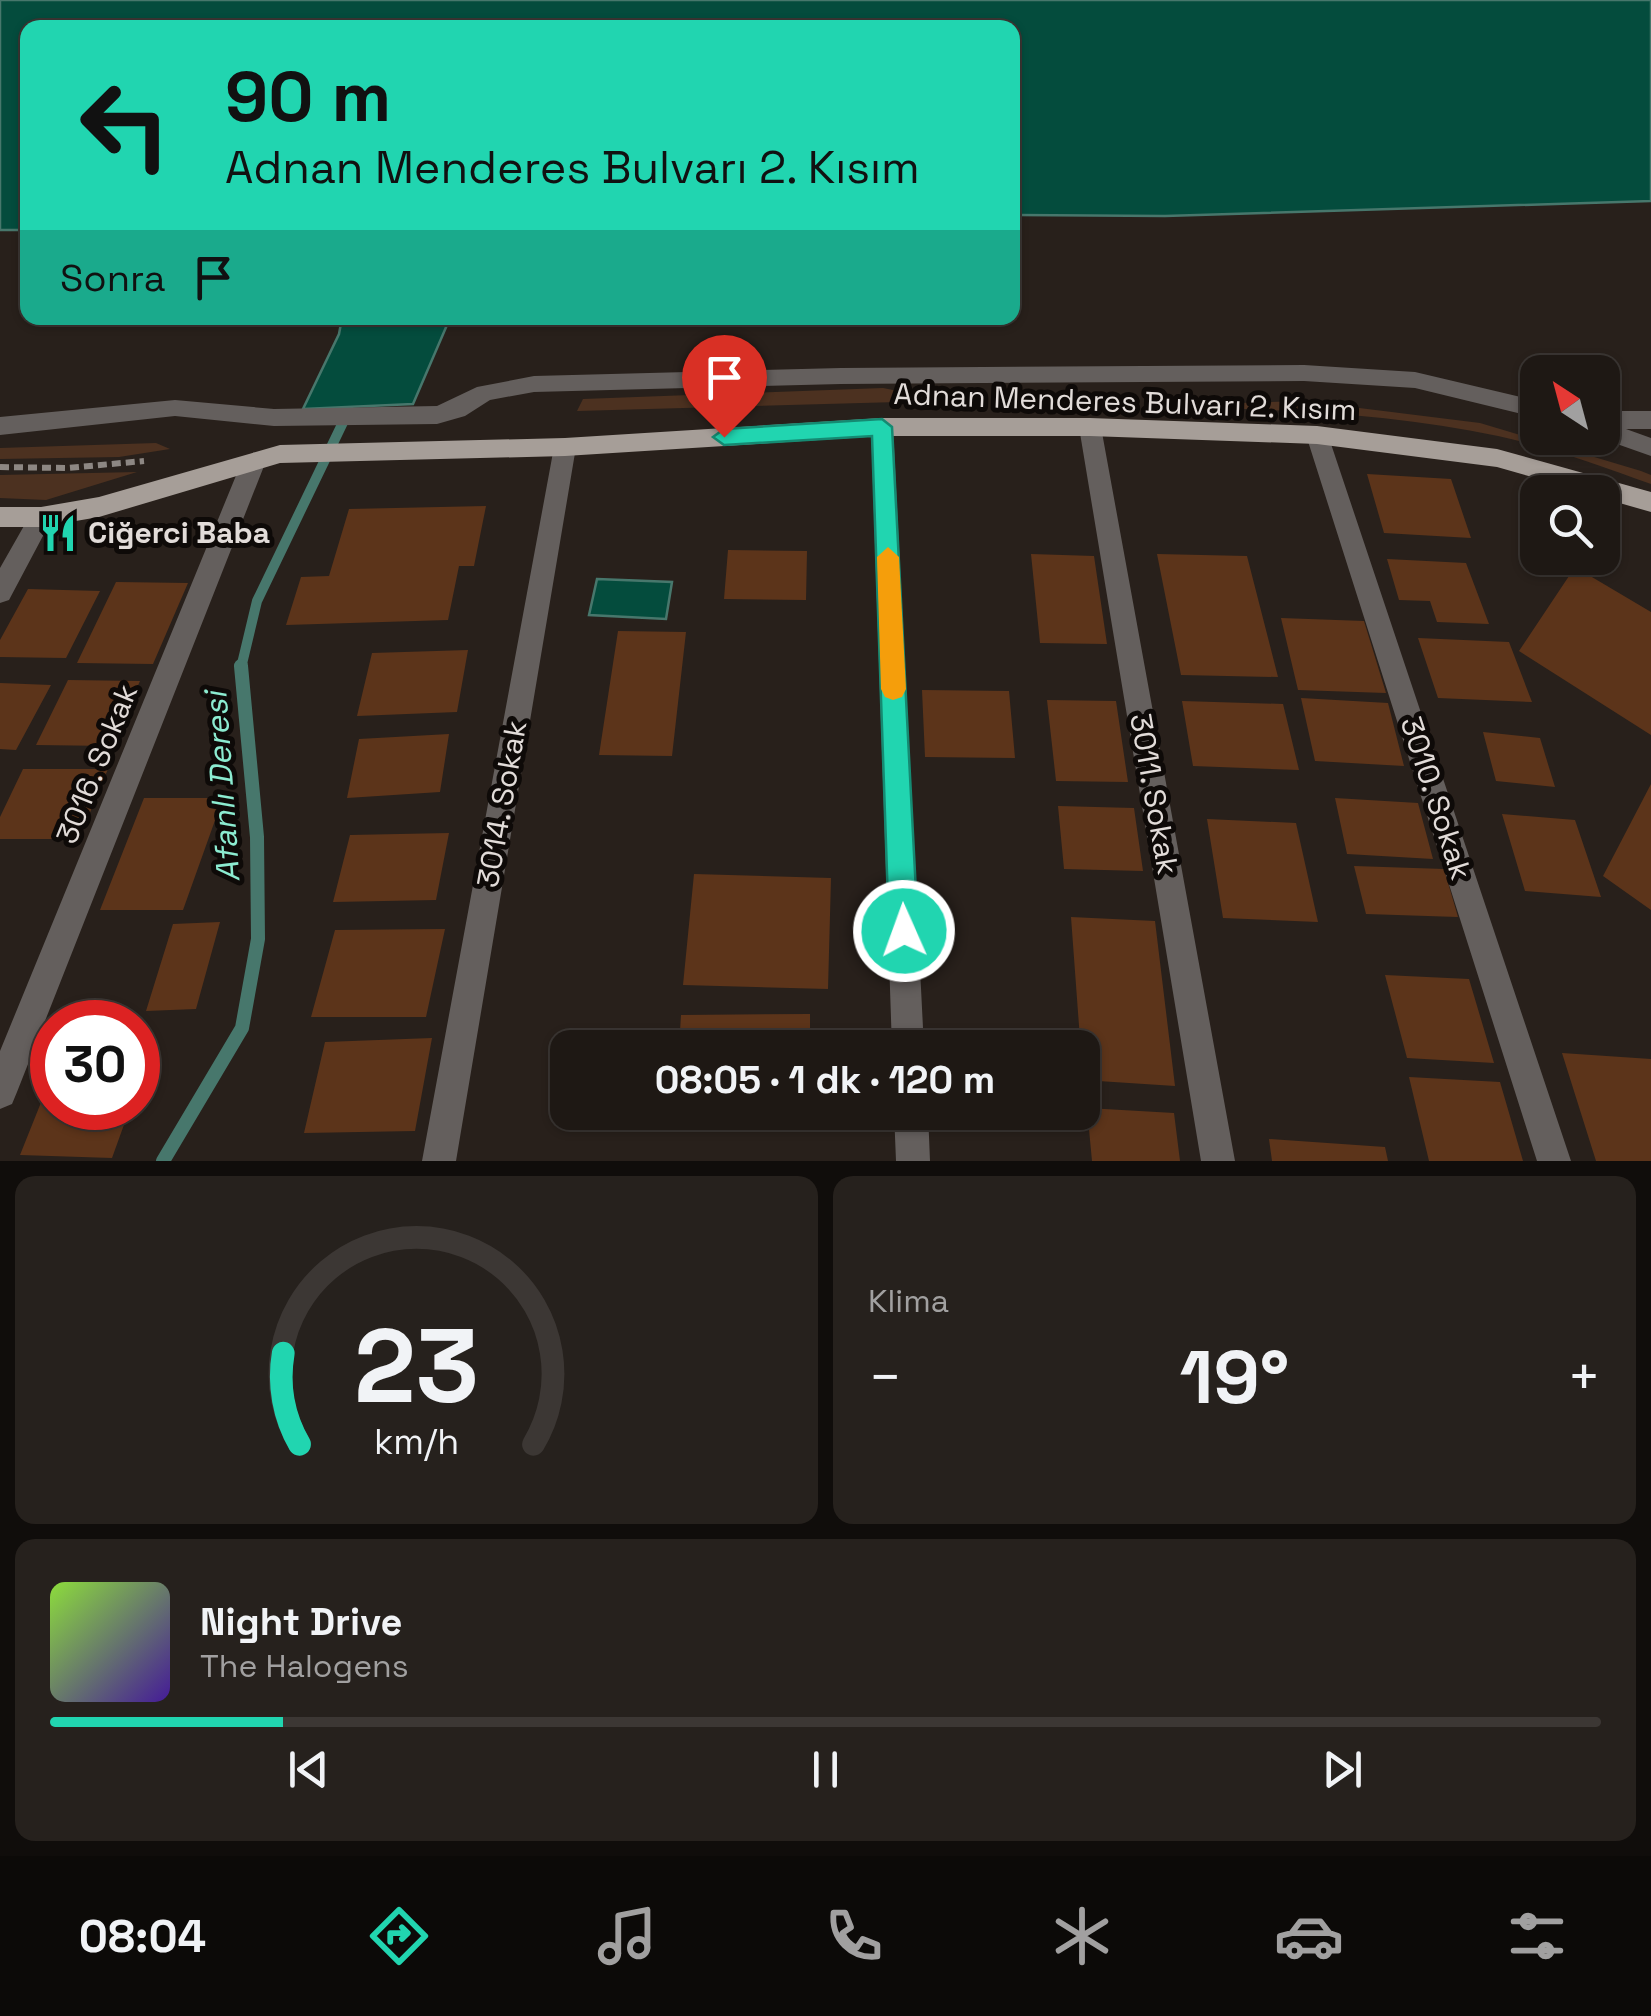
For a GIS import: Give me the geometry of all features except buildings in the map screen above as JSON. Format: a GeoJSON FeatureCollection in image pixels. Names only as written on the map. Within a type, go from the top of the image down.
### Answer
{"type":"FeatureCollection","features":[{"type":"Feature","properties":{"kind":"main road","name":"Adnan Menderes Bulvarı 2. Kısım"},"geometry":{"type":"LineString","coordinates":[[0,517],[41,517],[99,507],[267,457],[565,447],[882,427],[1090,427],[1318,435],[1497,458],[1651,502]]}},
{"type":"Feature","properties":{"kind":"street"},"geometry":{"type":"LineString","coordinates":[[0,426],[175,408],[199,409],[215,415],[284,418],[437,414],[457,410],[485,393],[534,384],[1151,374],[1304,373],[1414,380],[1520,406]]}},
{"type":"Feature","properties":{"kind":"street"},"geometry":{"type":"LineString","coordinates":[[1620,420],[1651,420]]}},
{"type":"Feature","properties":{"kind":"street"},"geometry":{"type":"LineString","coordinates":[[882,427],[907,1030]]}},
{"type":"Feature","properties":{"kind":"street","name":"3011. Sokak"},"geometry":{"type":"LineString","coordinates":[[1090,427],[1218,1161]]}},
{"type":"Feature","properties":{"kind":"street","name":"3010. Sokak"},"geometry":{"type":"LineString","coordinates":[[1318,435],[1554,1161]]}},
{"type":"Feature","properties":{"kind":"street"},"geometry":{"type":"LineString","coordinates":[[1620,436],[1651,447]]}},
{"type":"Feature","properties":{"kind":"street","name":"3014. Sokak"},"geometry":{"type":"LineString","coordinates":[[439,1161],[565,447]]}},
{"type":"Feature","properties":{"kind":"street","name":"3016. Sokak"},"geometry":{"type":"LineString","coordinates":[[0,1092],[267,457]]}},
{"type":"Feature","properties":{"kind":"street"},"geometry":{"type":"LineString","coordinates":[[0,592],[41,517]]}},
{"type":"Feature","properties":{"kind":"street"},"geometry":{"type":"LineString","coordinates":[[912,1130],[913,1161]]}},
{"type":"Feature","properties":{"kind":"path"},"geometry":{"type":"LineString","coordinates":[[0,467],[148,461]]}},
{"type":"Feature","properties":{"kind":"shaded area"},"geometry":{"type":"Polygon","coordinates":[[[0,0],[1651,0],[1651,201],[1165,216],[1020,215],[1020,20],[20,20],[20,230],[0,230],[0,0]]]}},
{"type":"Feature","properties":{"kind":"shaded area"},"geometry":{"type":"Polygon","coordinates":[[[341,325],[447,325],[413,404],[303,409],[341,325]]]}},
{"type":"Feature","properties":{"kind":"shaded area"},"geometry":{"type":"Polygon","coordinates":[[[883,388],[903,392],[898,402],[577,411],[583,399],[883,388]]]}},
{"type":"Feature","properties":{"kind":"shaded area"},"geometry":{"type":"Polygon","coordinates":[[[1303,401],[1480,423],[1520,435],[1520,442],[1410,421],[1321,413],[1142,406],[1303,401]]]}},
{"type":"Feature","properties":{"kind":"shaded area"},"geometry":{"type":"Polygon","coordinates":[[[156,443],[170,449],[119,457],[0,459],[0,448],[156,443]]]}},
{"type":"Feature","properties":{"kind":"shaded area"},"geometry":{"type":"Polygon","coordinates":[[[1568,455],[1587,455],[1641,471],[1651,475],[1651,484],[1568,455]]]}},
{"type":"Feature","properties":{"kind":"shaded area"},"geometry":{"type":"Polygon","coordinates":[[[137,472],[46,500],[0,498],[0,475],[137,472]]]}},
{"type":"Feature","properties":{"kind":"shaded area"},"geometry":{"type":"Polygon","coordinates":[[[597,579],[672,582],[666,619],[589,615],[597,579]]]}},
{"type":"Feature","properties":{"kind":"waterway","name":"Afanlı Deresi"},"geometry":{"type":"LineString","coordinates":[[241,667],[257,601],[348,412]]}},
{"type":"Feature","properties":{"kind":"waterway","name":"Afanlı Deresi"},"geometry":{"type":"LineString","coordinates":[[163,1161],[242,1028],[258,939],[257,837],[241,667]]}},
{"type":"Feature","properties":{"kind":"slow traffic"},"geometry":{"type":"LineString","coordinates":[[888,557],[893,689]]}},
{"type":"Feature","properties":{"kind":"place","name":"Ciğerci Baba"},"geometry":{"type":"Point","coordinates":[58,533]}},
{"type":"Feature","properties":{"kind":"route"},"geometry":{"type":"LineString","coordinates":[[724,437],[882,427],[904,931]]}}]}
